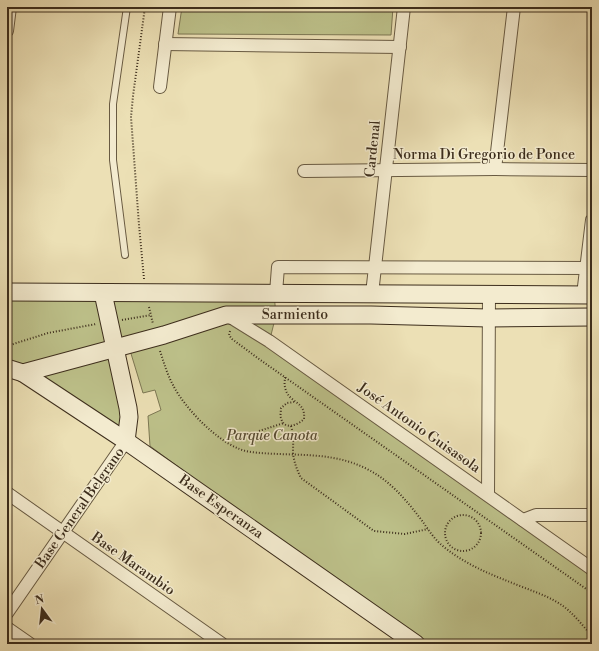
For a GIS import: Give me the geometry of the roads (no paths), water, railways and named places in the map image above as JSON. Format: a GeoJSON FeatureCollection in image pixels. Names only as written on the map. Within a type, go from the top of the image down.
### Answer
{"type":"FeatureCollection","features":[{"type":"Feature","properties":{"kind":"main road","name":"Sarmiento"},"geometry":{"type":"LineString","coordinates":[[7,292],[588,295]]}},
{"type":"Feature","properties":{"kind":"main road","name":"Base General Belgrano"},"geometry":{"type":"LineString","coordinates":[[104,293],[128,408],[129,417],[126,441]]}},
{"type":"Feature","properties":{"kind":"main road","name":"Sarmiento"},"geometry":{"type":"LineString","coordinates":[[23,373],[156,337],[228,323],[371,315],[488,318],[592,317]]}},
{"type":"Feature","properties":{"kind":"main road"},"geometry":{"type":"LineString","coordinates":[[7,368],[23,373]]}},
{"type":"Feature","properties":{"kind":"main road","name":"Base Esperanza"},"geometry":{"type":"LineString","coordinates":[[23,373],[126,441],[416,644]]}},
{"type":"Feature","properties":{"kind":"street"},"geometry":{"type":"LineString","coordinates":[[7,30],[10,7]]}},
{"type":"Feature","properties":{"kind":"street"},"geometry":{"type":"LineString","coordinates":[[160,87],[170,7]]}},
{"type":"Feature","properties":{"kind":"street","name":"Cardenal"},"geometry":{"type":"LineString","coordinates":[[372,294],[404,7]]}},
{"type":"Feature","properties":{"kind":"street"},"geometry":{"type":"LineString","coordinates":[[495,169],[514,7]]}},
{"type":"Feature","properties":{"kind":"street"},"geometry":{"type":"LineString","coordinates":[[165,44],[400,47]]}},
{"type":"Feature","properties":{"kind":"street","name":"Norma Di Gregorio de Ponce"},"geometry":{"type":"LineString","coordinates":[[304,170],[592,170]]}},
{"type":"Feature","properties":{"kind":"street"},"geometry":{"type":"LineString","coordinates":[[588,295],[592,220]]}},
{"type":"Feature","properties":{"kind":"street"},"geometry":{"type":"LineString","coordinates":[[276,293],[278,267],[589,268]]}},
{"type":"Feature","properties":{"kind":"street"},"geometry":{"type":"LineString","coordinates":[[488,495],[489,294]]}},
{"type":"Feature","properties":{"kind":"street","name":"José Antonio Guisasola"},"geometry":{"type":"LineString","coordinates":[[228,323],[268,341],[592,569]]}},
{"type":"Feature","properties":{"kind":"street","name":"Base General Belgrano"},"geometry":{"type":"LineString","coordinates":[[7,613],[126,441]]}},
{"type":"Feature","properties":{"kind":"street","name":"Base Marambio"},"geometry":{"type":"LineString","coordinates":[[7,494],[18,500],[62,533],[222,644]]}},
{"type":"Feature","properties":{"kind":"street"},"geometry":{"type":"LineString","coordinates":[[524,520],[536,515],[592,515]]}},
{"type":"Feature","properties":{"kind":"street"},"geometry":{"type":"LineString","coordinates":[[7,628],[30,644]]}},
{"type":"Feature","properties":{"kind":"lane"},"geometry":{"type":"LineString","coordinates":[[125,255],[113,160],[113,104],[127,7]]}},
{"type":"Feature","properties":{"kind":"park label","name":"Parque Canota"},"geometry":{"type":"Point","coordinates":[272,436]}}]}
